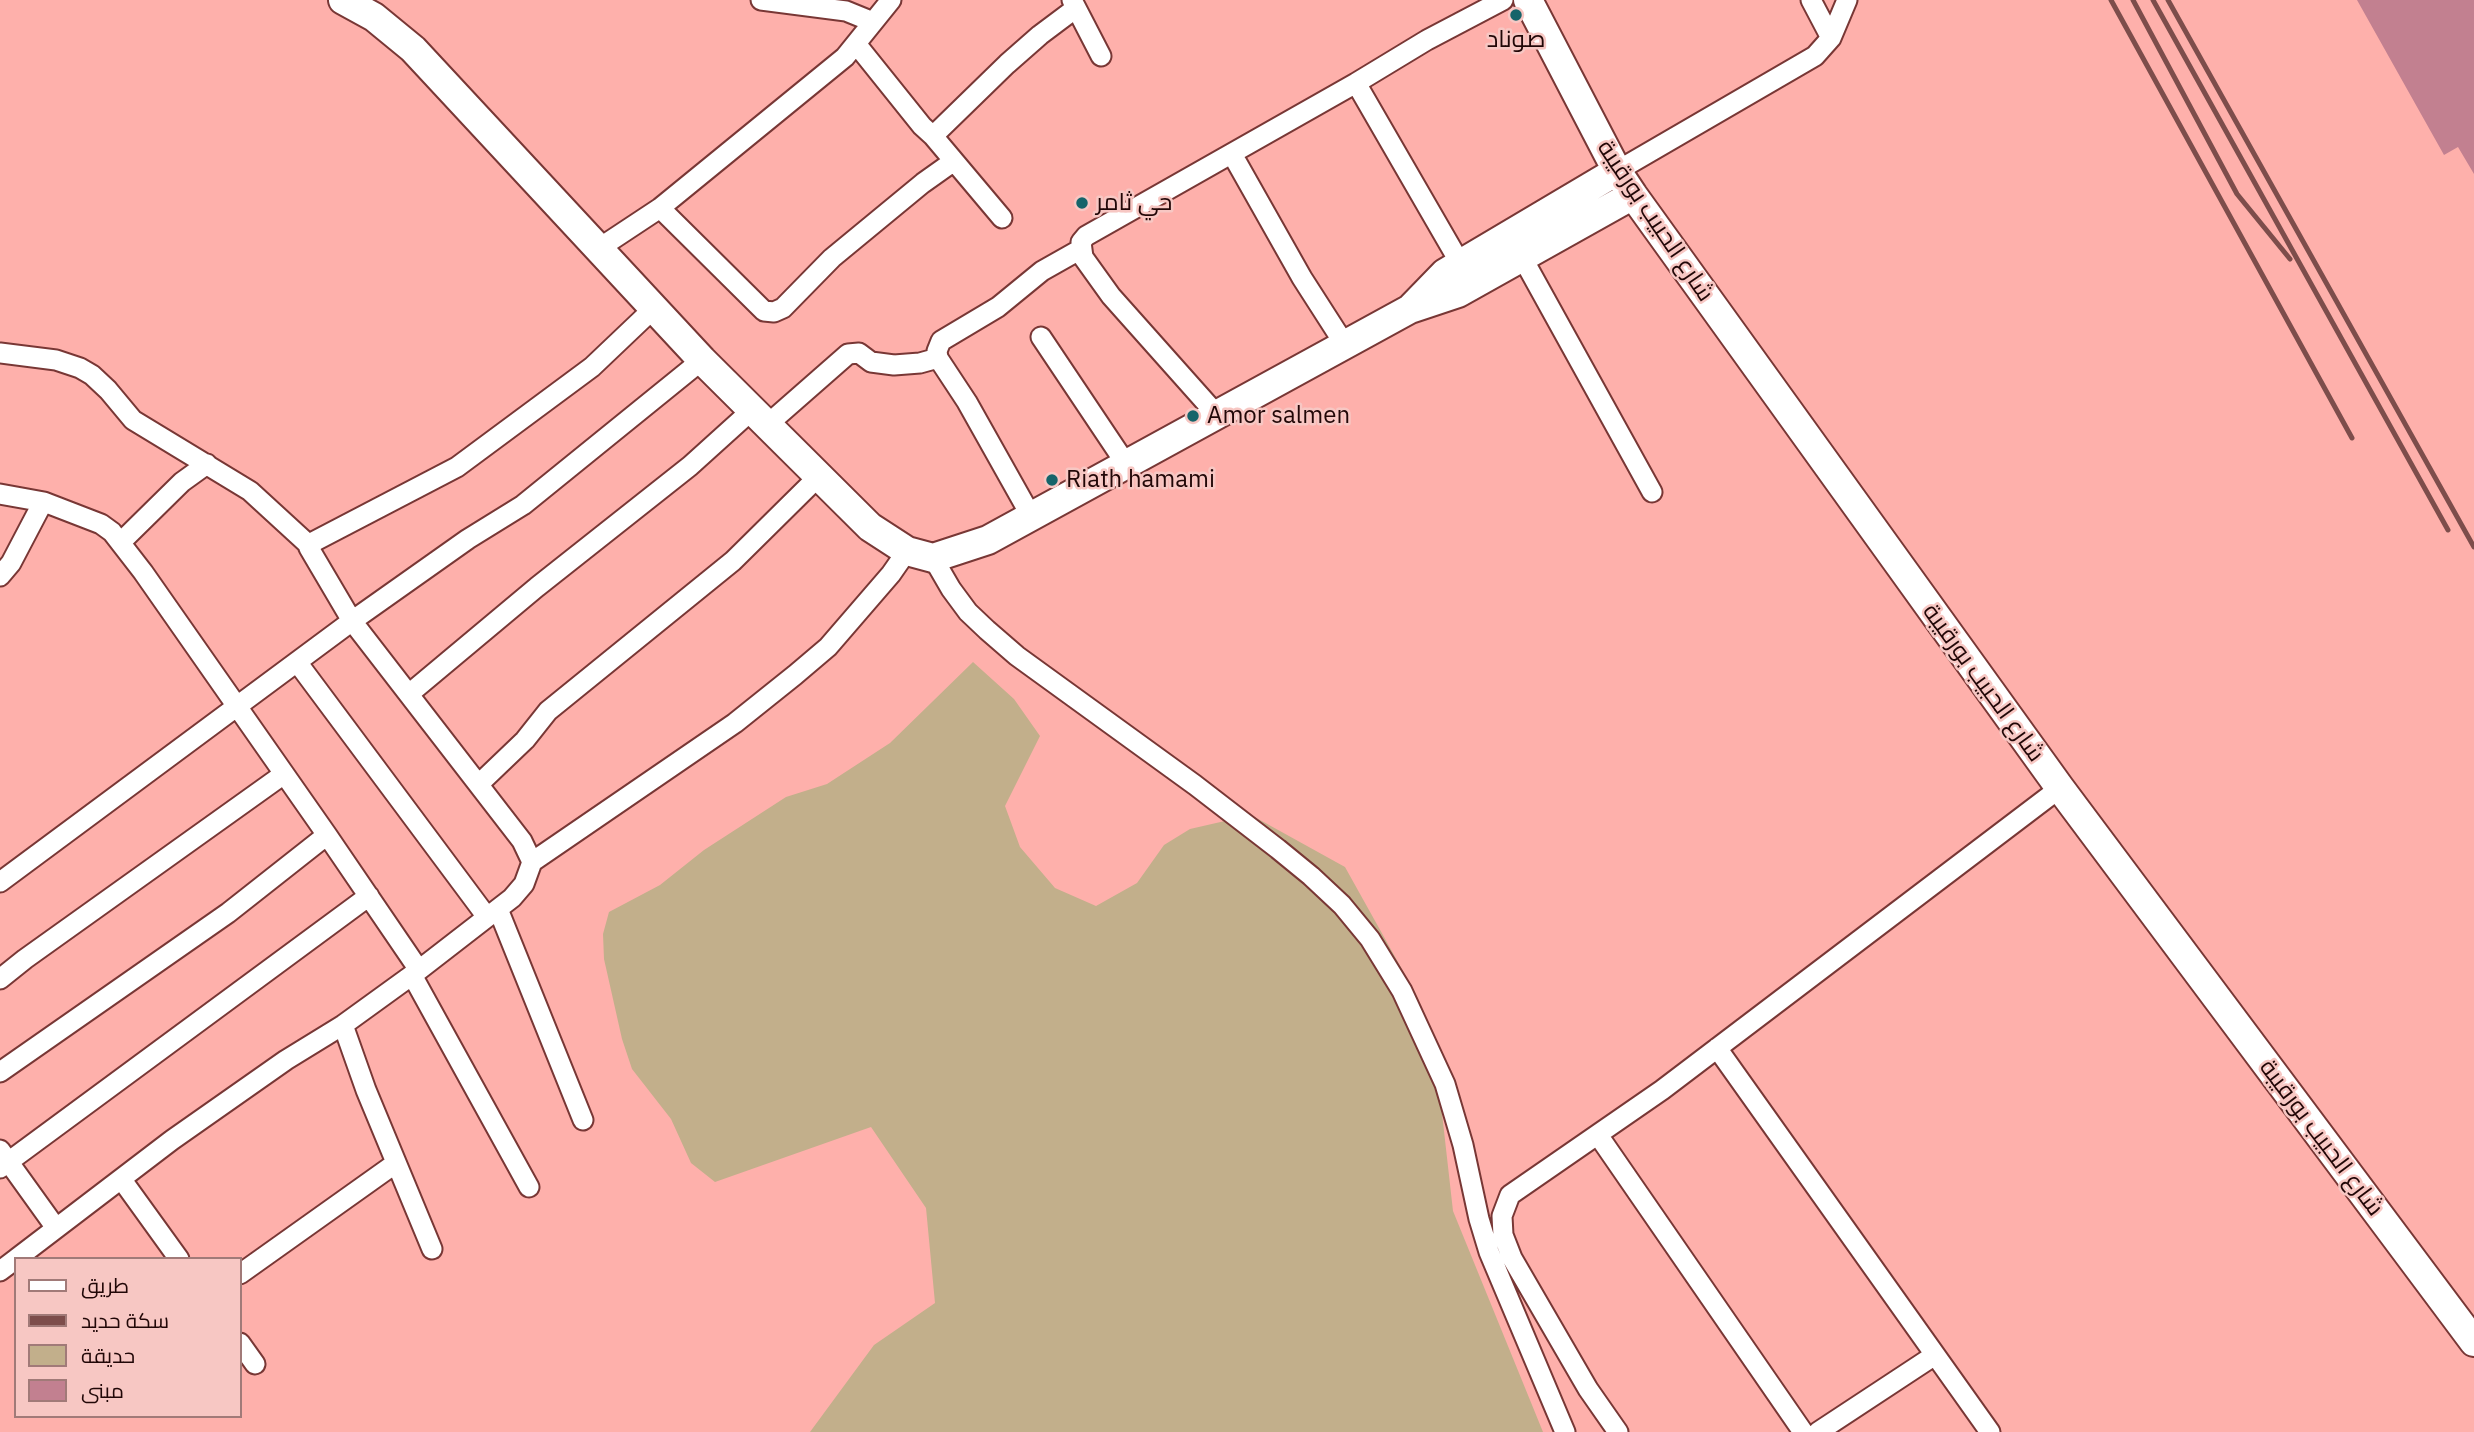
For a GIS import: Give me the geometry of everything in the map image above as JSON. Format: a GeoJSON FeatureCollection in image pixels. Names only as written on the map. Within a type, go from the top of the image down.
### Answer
{"type":"FeatureCollection","features":[{"type":"Feature","properties":{"kind":"main road"},"geometry":{"type":"LineString","coordinates":[[343,0],[373,17],[413,49],[653,309],[870,527],[920,555],[988,540],[1410,309],[1458,293],[1633,195]]}},
{"type":"Feature","properties":{"kind":"main road","name":"شارع الحبيب بورقيبة"},"geometry":{"type":"LineString","coordinates":[[1528,0],[1617,171],[1633,195],[2060,788],[2474,1342]]}},
{"type":"Feature","properties":{"kind":"main road"},"geometry":{"type":"LineString","coordinates":[[1410,309],[1445,273],[1460,263],[1617,171]]}},
{"type":"Feature","properties":{"kind":"street"},"geometry":{"type":"LineString","coordinates":[[761,0],[846,11],[873,22]]}},
{"type":"Feature","properties":{"kind":"street"},"geometry":{"type":"LineString","coordinates":[[598,249],[660,208],[810,87],[857,45],[891,0]]}},
{"type":"Feature","properties":{"kind":"street"},"geometry":{"type":"LineString","coordinates":[[1217,415],[1111,296],[1089,267],[1081,249],[1081,242],[1086,236],[1427,40],[1503,0]]}},
{"type":"Feature","properties":{"kind":"street"},"geometry":{"type":"LineString","coordinates":[[1811,0],[1831,38]]}},
{"type":"Feature","properties":{"kind":"street"},"geometry":{"type":"LineString","coordinates":[[1617,171],[1815,56],[1831,38],[1847,0]]}},
{"type":"Feature","properties":{"kind":"street"},"geometry":{"type":"LineString","coordinates":[[933,136],[1074,4],[1101,56]]}},
{"type":"Feature","properties":{"kind":"street"},"geometry":{"type":"LineString","coordinates":[[857,45],[922,126],[1002,218]]}},
{"type":"Feature","properties":{"kind":"street"},"geometry":{"type":"LineString","coordinates":[[1356,83],[1460,263]]}},
{"type":"Feature","properties":{"kind":"street"},"geometry":{"type":"LineString","coordinates":[[1232,154],[1291,258],[1345,345]]}},
{"type":"Feature","properties":{"kind":"street"},"geometry":{"type":"LineString","coordinates":[[660,208],[764,311],[774,312],[783,307],[832,258],[954,161]]}},
{"type":"Feature","properties":{"kind":"street"},"geometry":{"type":"LineString","coordinates":[[1031,516],[967,402],[938,358],[937,351],[941,341],[998,306],[1042,271],[1081,249]]}},
{"type":"Feature","properties":{"kind":"street"},"geometry":{"type":"LineString","coordinates":[[1522,257],[1652,492]]}},
{"type":"Feature","properties":{"kind":"street"},"geometry":{"type":"LineString","coordinates":[[532,862],[522,841],[352,621],[309,552],[310,546],[457,467],[592,367],[653,309]]}},
{"type":"Feature","properties":{"kind":"street"},"geometry":{"type":"LineString","coordinates":[[1041,337],[1126,464]]}},
{"type":"Feature","properties":{"kind":"street"},"geometry":{"type":"LineString","coordinates":[[0,353],[56,360],[80,368],[108,390],[133,420],[250,491],[310,546]]}},
{"type":"Feature","properties":{"kind":"street"},"geometry":{"type":"LineString","coordinates":[[409,694],[537,587],[690,466],[848,354],[859,353],[871,362],[894,365],[920,363],[938,358]]}},
{"type":"Feature","properties":{"kind":"street"},"geometry":{"type":"LineString","coordinates":[[0,883],[352,621],[468,539],[523,505],[702,360]]}},
{"type":"Feature","properties":{"kind":"street"},"geometry":{"type":"LineString","coordinates":[[121,542],[174,489],[207,464]]}},
{"type":"Feature","properties":{"kind":"street"},"geometry":{"type":"LineString","coordinates":[[479,784],[525,740],[548,711],[733,561],[819,477]]}},
{"type":"Feature","properties":{"kind":"street"},"geometry":{"type":"LineString","coordinates":[[0,494],[43,502],[101,524],[121,542],[369,896],[415,972],[529,1187]]}},
{"type":"Feature","properties":{"kind":"street"},"geometry":{"type":"LineString","coordinates":[[0,576],[11,563],[43,502]]}},
{"type":"Feature","properties":{"kind":"street"},"geometry":{"type":"LineString","coordinates":[[19,1257],[195,1124],[286,1060],[343,1025],[492,913],[524,884],[532,862],[735,723],[828,647],[891,574],[920,555],[968,612],[1017,656],[1195,785],[1287,856],[1342,905],[1370,939],[1402,991],[1445,1084],[1489,1252],[1565,1432]]}},
{"type":"Feature","properties":{"kind":"street"},"geometry":{"type":"LineString","coordinates":[[297,662],[492,913],[583,1119]]}},
{"type":"Feature","properties":{"kind":"street"},"geometry":{"type":"LineString","coordinates":[[0,979],[284,774]]}},
{"type":"Feature","properties":{"kind":"street"},"geometry":{"type":"LineString","coordinates":[[1618,1432],[1588,1389],[1519,1270],[1503,1234],[1502,1216],[1510,1195],[1717,1048],[2060,788]]}},
{"type":"Feature","properties":{"kind":"street"},"geometry":{"type":"LineString","coordinates":[[0,1072],[228,913],[327,835]]}},
{"type":"Feature","properties":{"kind":"street"},"geometry":{"type":"LineString","coordinates":[[56,1228],[3,1160],[369,896]]}},
{"type":"Feature","properties":{"kind":"street"},"geometry":{"type":"LineString","coordinates":[[343,1025],[432,1249]]}},
{"type":"Feature","properties":{"kind":"street"},"geometry":{"type":"LineString","coordinates":[[1717,1048],[1990,1432]]}},
{"type":"Feature","properties":{"kind":"street"},"geometry":{"type":"LineString","coordinates":[[1598,1135],[1803,1432]]}},
{"type":"Feature","properties":{"kind":"street"},"geometry":{"type":"LineString","coordinates":[[242,1273],[396,1163]]}},
{"type":"Feature","properties":{"kind":"street"},"geometry":{"type":"LineString","coordinates":[[122,1180],[178,1257]]}},
{"type":"Feature","properties":{"kind":"street"},"geometry":{"type":"LineString","coordinates":[[242,1346],[255,1364]]}},
{"type":"Feature","properties":{"kind":"street"},"geometry":{"type":"LineString","coordinates":[[1818,1432],[1935,1354]]}},
{"type":"Feature","properties":{"kind":"green space"},"geometry":{"type":"Polygon","coordinates":[[[973,662],[1014,699],[1040,736],[1005,806],[1020,847],[1055,888],[1096,906],[1137,883],[1164,845],[1190,829],[1251,815],[1345,867],[1418,998],[1436,1060],[1453,1211],[1543,1432],[810,1432],[874,1345],[935,1303],[926,1208],[871,1127],[715,1182],[691,1163],[671,1119],[632,1069],[622,1039],[604,959],[603,934],[609,912],[660,885],[704,850],[786,797],[827,784],[890,743],[973,662]]]}},
{"type":"Feature","properties":{"kind":"building"},"geometry":{"type":"Polygon","coordinates":[[[2357,0],[2474,0],[2474,174],[2458,147],[2444,155],[2357,0]]]}},
{"type":"Feature","properties":{"kind":"railway"},"geometry":{"type":"LineString","coordinates":[[2111,0],[2352,438]]}},
{"type":"Feature","properties":{"kind":"railway"},"geometry":{"type":"LineString","coordinates":[[2133,0],[2237,194],[2290,259]]}},
{"type":"Feature","properties":{"kind":"railway"},"geometry":{"type":"LineString","coordinates":[[2153,0],[2448,530]]}},
{"type":"Feature","properties":{"kind":"railway"},"geometry":{"type":"LineString","coordinates":[[2168,0],[2474,547]]}},
{"type":"Feature","properties":{"kind":"place","name":"صوناد"},"geometry":{"type":"Point","coordinates":[1516,15]}},
{"type":"Feature","properties":{"kind":"place","name":"حي ثامر"},"geometry":{"type":"Point","coordinates":[1082,203]}},
{"type":"Feature","properties":{"kind":"place","name":"Amor salmen"},"geometry":{"type":"Point","coordinates":[1193,416]}},
{"type":"Feature","properties":{"kind":"place","name":"Riath hamami"},"geometry":{"type":"Point","coordinates":[1052,480]}}]}
